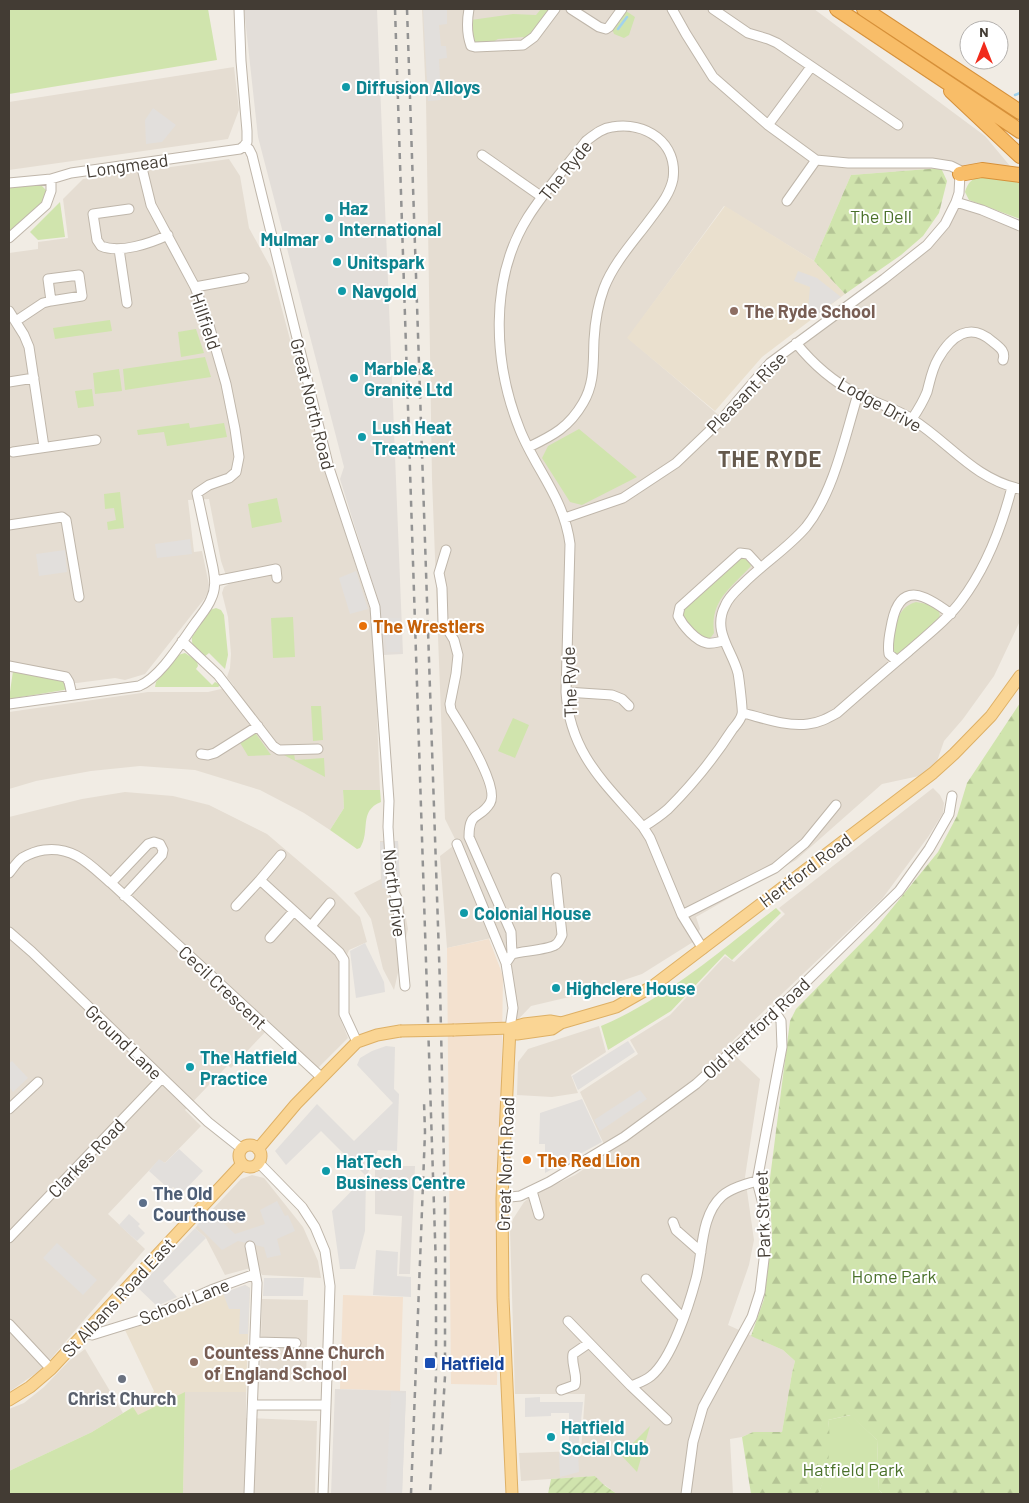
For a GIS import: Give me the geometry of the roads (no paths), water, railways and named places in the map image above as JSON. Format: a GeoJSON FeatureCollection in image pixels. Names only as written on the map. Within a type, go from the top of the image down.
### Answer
{"type":"FeatureCollection","features":[{"type":"Feature","properties":{"kind":"highway"},"geometry":{"type":"LineString","coordinates":[[837,9],[1020,131]]}},
{"type":"Feature","properties":{"kind":"highway"},"geometry":{"type":"LineString","coordinates":[[864,9],[1020,112]]}},
{"type":"Feature","properties":{"kind":"highway"},"geometry":{"type":"LineString","coordinates":[[935,74],[960,101],[1020,156]]}},
{"type":"Feature","properties":{"kind":"highway"},"geometry":{"type":"LineString","coordinates":[[960,174],[982,170],[1020,175]]}},
{"type":"Feature","properties":{"kind":"main road","name":"Hertford Road"},"geometry":{"type":"LineString","coordinates":[[510,1028],[517,1034],[552,1029],[561,1023],[616,1007],[653,986],[932,773],[954,754],[991,716],[1020,676]]}},
{"type":"Feature","properties":{"kind":"main road"},"geometry":{"type":"LineString","coordinates":[[258,1148],[296,1104],[358,1042],[377,1035],[400,1031],[510,1028]]}},
{"type":"Feature","properties":{"kind":"main road","name":"Great North Road"},"geometry":{"type":"LineString","coordinates":[[510,1028],[502,1198],[503,1298],[512,1494]]}},
{"type":"Feature","properties":{"kind":"main road"},"geometry":{"type":"LineString","coordinates":[[248,1145],[258,1148],[261,1154],[257,1166],[249,1167],[242,1164],[239,1156],[242,1149],[248,1145]]}},
{"type":"Feature","properties":{"kind":"main road","name":"St Albans Road East"},"geometry":{"type":"LineString","coordinates":[[9,1400],[30,1387],[51,1369],[242,1164]]}},
{"type":"Feature","properties":{"kind":"street"},"geometry":{"type":"LineString","coordinates":[[239,9],[247,131],[247,142],[244,146]]}},
{"type":"Feature","properties":{"kind":"street"},"geometry":{"type":"LineString","coordinates":[[469,9],[469,42],[471,46],[475,47],[530,42],[555,9]]}},
{"type":"Feature","properties":{"kind":"street"},"geometry":{"type":"LineString","coordinates":[[571,9],[598,27],[606,29],[612,24],[622,9]]}},
{"type":"Feature","properties":{"kind":"street"},"geometry":{"type":"LineString","coordinates":[[672,9],[713,77],[768,125],[816,160],[848,163],[932,163],[955,167],[960,174]]}},
{"type":"Feature","properties":{"kind":"street"},"geometry":{"type":"LineString","coordinates":[[713,9],[748,34],[777,43],[898,125]]}},
{"type":"Feature","properties":{"kind":"street"},"geometry":{"type":"LineString","coordinates":[[768,125],[811,67]]}},
{"type":"Feature","properties":{"kind":"street","name":"The Ryde"},"geometry":{"type":"LineString","coordinates":[[528,447],[564,428],[585,400],[592,383],[597,314],[604,288],[616,265],[667,196],[672,180],[671,154],[665,144],[650,131],[638,127],[611,127],[596,132],[586,141],[528,217],[514,243],[502,290],[499,313],[501,357],[506,386],[520,430],[528,447],[561,507],[570,544],[566,692],[567,711],[571,728],[583,754],[650,838],[682,915],[703,949]]}},
{"type":"Feature","properties":{"kind":"street","name":"Longmead"},"geometry":{"type":"LineString","coordinates":[[9,183],[51,179],[71,173],[240,149],[244,146]]}},
{"type":"Feature","properties":{"kind":"street","name":"Great North Road"},"geometry":{"type":"LineString","coordinates":[[244,146],[249,149],[252,155],[329,468],[375,608],[389,801]]}},
{"type":"Feature","properties":{"kind":"street"},"geometry":{"type":"LineString","coordinates":[[482,155],[542,197]]}},
{"type":"Feature","properties":{"kind":"street"},"geometry":{"type":"LineString","coordinates":[[787,201],[816,160]]}},
{"type":"Feature","properties":{"kind":"street","name":"Hillfield"},"geometry":{"type":"LineString","coordinates":[[140,164],[151,205],[195,287],[209,325],[226,384],[239,457],[236,472],[229,478],[209,485],[197,493],[215,581]]}},
{"type":"Feature","properties":{"kind":"street","name":"Pleasant Rise"},"geometry":{"type":"LineString","coordinates":[[565,518],[623,498],[676,463],[722,418],[770,363],[927,245],[945,224],[956,202],[961,181],[960,174]]}},
{"type":"Feature","properties":{"kind":"street"},"geometry":{"type":"LineString","coordinates":[[9,238],[46,205],[51,191],[51,179]]}},
{"type":"Feature","properties":{"kind":"street"},"geometry":{"type":"LineString","coordinates":[[956,202],[982,210],[1020,226]]}},
{"type":"Feature","properties":{"kind":"street"},"geometry":{"type":"LineString","coordinates":[[130,209],[94,214],[98,243],[106,248],[118,249],[153,242],[168,235]]}},
{"type":"Feature","properties":{"kind":"street"},"geometry":{"type":"LineString","coordinates":[[118,249],[127,303]]}},
{"type":"Feature","properties":{"kind":"street"},"geometry":{"type":"LineString","coordinates":[[195,287],[244,278]]}},
{"type":"Feature","properties":{"kind":"street"},"geometry":{"type":"LineString","coordinates":[[16,321],[43,303],[51,301]]}},
{"type":"Feature","properties":{"kind":"street"},"geometry":{"type":"LineString","coordinates":[[9,311],[29,347],[44,447]]}},
{"type":"Feature","properties":{"kind":"street"},"geometry":{"type":"LineString","coordinates":[[912,419],[919,409],[937,360],[948,344],[959,335],[972,331],[984,334],[1003,351],[1003,360]]}},
{"type":"Feature","properties":{"kind":"street","name":"Lodge Drive"},"geometry":{"type":"LineString","coordinates":[[796,343],[804,353],[838,383],[912,419],[973,468],[990,478],[1016,488]]}},
{"type":"Feature","properties":{"kind":"street"},"geometry":{"type":"LineString","coordinates":[[9,382],[34,378]]}},
{"type":"Feature","properties":{"kind":"street"},"geometry":{"type":"LineString","coordinates":[[643,827],[667,810],[719,751],[742,713],[739,675],[723,641],[721,617],[724,608],[729,598],[760,567],[805,528],[818,510],[827,490],[858,394]]}},
{"type":"Feature","properties":{"kind":"street"},"geometry":{"type":"LineString","coordinates":[[13,452],[96,440]]}},
{"type":"Feature","properties":{"kind":"street"},"geometry":{"type":"LineString","coordinates":[[742,713],[793,724],[808,724],[823,721],[837,713],[951,614],[978,576],[1016,488]]}},
{"type":"Feature","properties":{"kind":"street"},"geometry":{"type":"LineString","coordinates":[[9,524],[62,517],[66,520],[79,597]]}},
{"type":"Feature","properties":{"kind":"street"},"geometry":{"type":"LineString","coordinates":[[446,550],[439,573],[442,588],[443,622],[454,640],[458,655],[450,704],[451,710],[480,761],[492,790],[490,803],[484,811],[472,818],[469,827],[469,837],[511,932],[512,954],[506,963]]}},
{"type":"Feature","properties":{"kind":"street"},"geometry":{"type":"LineString","coordinates":[[723,641],[707,643],[698,640],[680,620],[678,616],[680,607],[740,553],[748,554],[760,567]]}},
{"type":"Feature","properties":{"kind":"street"},"geometry":{"type":"LineString","coordinates":[[9,704],[139,686],[146,683],[158,672],[211,600],[215,581],[276,569],[278,578]]}},
{"type":"Feature","properties":{"kind":"street"},"geometry":{"type":"LineString","coordinates":[[897,661],[890,654],[888,642],[894,611],[903,597],[909,595],[925,598],[951,614]]}},
{"type":"Feature","properties":{"kind":"street"},"geometry":{"type":"LineString","coordinates":[[182,641],[218,675],[279,750],[318,749]]}},
{"type":"Feature","properties":{"kind":"street"},"geometry":{"type":"LineString","coordinates":[[9,666],[66,677],[72,695]]}},
{"type":"Feature","properties":{"kind":"street"},"geometry":{"type":"LineString","coordinates":[[566,692],[612,695],[622,699],[629,706]]}},
{"type":"Feature","properties":{"kind":"street"},"geometry":{"type":"LineString","coordinates":[[201,754],[215,753],[258,726]]}},
{"type":"Feature","properties":{"kind":"street","name":"Old Hertford Road"},"geometry":{"type":"LineString","coordinates":[[502,1198],[520,1196],[532,1191],[618,1141],[696,1084],[775,1012],[899,891],[929,849],[949,814],[952,796]]}},
{"type":"Feature","properties":{"kind":"street","name":"North Drive"},"geometry":{"type":"LineString","coordinates":[[389,801],[388,827],[392,889],[396,898],[405,986]]}},
{"type":"Feature","properties":{"kind":"street"},"geometry":{"type":"LineString","coordinates":[[682,915],[775,868],[806,843],[836,805]]}},
{"type":"Feature","properties":{"kind":"street"},"geometry":{"type":"LineString","coordinates":[[111,883],[148,844],[154,842],[160,844],[163,850],[162,855],[124,896]]}},
{"type":"Feature","properties":{"kind":"street","name":"Great North Road"},"geometry":{"type":"LineString","coordinates":[[457,844],[506,963],[513,1008],[510,1028]]}},
{"type":"Feature","properties":{"kind":"street","name":"Cecil Crescent"},"geometry":{"type":"LineString","coordinates":[[9,873],[22,858],[36,851],[56,848],[72,852],[111,883],[322,1077]]}},
{"type":"Feature","properties":{"kind":"street"},"geometry":{"type":"LineString","coordinates":[[236,906],[281,855]]}},
{"type":"Feature","properties":{"kind":"street"},"geometry":{"type":"LineString","coordinates":[[512,954],[554,946],[559,942],[562,935],[556,878]]}},
{"type":"Feature","properties":{"kind":"street"},"geometry":{"type":"LineString","coordinates":[[260,880],[312,926],[339,952],[344,960],[344,1014],[358,1042]]}},
{"type":"Feature","properties":{"kind":"street"},"geometry":{"type":"LineString","coordinates":[[312,926],[330,903]]}},
{"type":"Feature","properties":{"kind":"street"},"geometry":{"type":"LineString","coordinates":[[270,938],[294,911]]}},
{"type":"Feature","properties":{"kind":"street","name":"Ground Lane"},"geometry":{"type":"LineString","coordinates":[[9,932],[208,1122],[242,1149]]}},
{"type":"Feature","properties":{"kind":"street","name":"Park Street"},"geometry":{"type":"LineString","coordinates":[[686,1494],[692,1442],[704,1407],[752,1317],[760,1292],[766,1244],[764,1208],[757,1181],[782,1047],[780,1021],[775,1012]]}},
{"type":"Feature","properties":{"kind":"street","name":"Clarkes Road"},"geometry":{"type":"LineString","coordinates":[[9,1238],[162,1078]]}},
{"type":"Feature","properties":{"kind":"street"},"geometry":{"type":"LineString","coordinates":[[9,1109],[38,1082]]}},
{"type":"Feature","properties":{"kind":"street"},"geometry":{"type":"LineString","coordinates":[[259,1163],[302,1207],[315,1227],[325,1251],[330,1286],[323,1494]]}},
{"type":"Feature","properties":{"kind":"street"},"geometry":{"type":"LineString","coordinates":[[630,1386],[642,1382],[659,1368],[675,1341],[696,1279],[712,1210],[722,1195],[740,1186],[757,1181]]}},
{"type":"Feature","properties":{"kind":"street"},"geometry":{"type":"LineString","coordinates":[[532,1191],[539,1215]]}},
{"type":"Feature","properties":{"kind":"street"},"geometry":{"type":"LineString","coordinates":[[673,1222],[676,1230],[701,1252]]}},
{"type":"Feature","properties":{"kind":"street"},"geometry":{"type":"LineString","coordinates":[[250,1246],[257,1283],[250,1494]]}},
{"type":"Feature","properties":{"kind":"street","name":"School Lane"},"geometry":{"type":"LineString","coordinates":[[85,1332],[92,1335],[147,1318],[211,1290],[255,1274]]}},
{"type":"Feature","properties":{"kind":"street"},"geometry":{"type":"LineString","coordinates":[[646,1279],[683,1318]]}},
{"type":"Feature","properties":{"kind":"street"},"geometry":{"type":"LineString","coordinates":[[568,1321],[630,1386],[667,1420]]}},
{"type":"Feature","properties":{"kind":"street"},"geometry":{"type":"LineString","coordinates":[[9,1324],[51,1369]]}},
{"type":"Feature","properties":{"kind":"street"},"geometry":{"type":"LineString","coordinates":[[255,1342],[296,1343]]}},
{"type":"Feature","properties":{"kind":"street"},"geometry":{"type":"LineString","coordinates":[[562,1390],[575,1385],[573,1354],[589,1343]]}},
{"type":"Feature","properties":{"kind":"street"},"geometry":{"type":"LineString","coordinates":[[254,1405],[326,1405]]}},
{"type":"Feature","properties":{"kind":"waterway"},"geometry":{"type":"LineString","coordinates":[[618,29],[627,17]]}},
{"type":"Feature","properties":{"kind":"waterway"},"geometry":{"type":"LineString","coordinates":[[1015,95],[1020,93]]}},
{"type":"Feature","properties":{"kind":"railway"},"geometry":{"type":"LineString","coordinates":[[395,9],[436,1268],[436,1376],[430,1494]]}},
{"type":"Feature","properties":{"kind":"railway"},"geometry":{"type":"LineString","coordinates":[[407,9],[440,985],[445,1209],[445,1376],[440,1460]]}},
{"type":"Feature","properties":{"kind":"railway"},"geometry":{"type":"LineString","coordinates":[[411,1494],[425,1132],[424,1102]]}},
{"type":"Feature","properties":{"kind":"place","name":"Diffusion Alloys"},"geometry":{"type":"Point","coordinates":[346,87]}},
{"type":"Feature","properties":{"kind":"place","name":"Haz International"},"geometry":{"type":"Point","coordinates":[329,218]}},
{"type":"Feature","properties":{"kind":"place","name":"Mulmar"},"geometry":{"type":"Point","coordinates":[329,239]}},
{"type":"Feature","properties":{"kind":"place","name":"Unitspark"},"geometry":{"type":"Point","coordinates":[337,262]}},
{"type":"Feature","properties":{"kind":"place","name":"Navgold"},"geometry":{"type":"Point","coordinates":[342,291]}},
{"type":"Feature","properties":{"kind":"place","name":"The Ryde School"},"geometry":{"type":"Point","coordinates":[734,311]}},
{"type":"Feature","properties":{"kind":"place","name":"Marble & Granite Ltd"},"geometry":{"type":"Point","coordinates":[354,378]}},
{"type":"Feature","properties":{"kind":"place","name":"Lush Heat Treatment"},"geometry":{"type":"Point","coordinates":[362,437]}},
{"type":"Feature","properties":{"kind":"place","name":"The Wrestlers"},"geometry":{"type":"Point","coordinates":[363,626]}},
{"type":"Feature","properties":{"kind":"place","name":"Colonial House"},"geometry":{"type":"Point","coordinates":[464,913]}},
{"type":"Feature","properties":{"kind":"place","name":"Highclere House"},"geometry":{"type":"Point","coordinates":[556,988]}},
{"type":"Feature","properties":{"kind":"place","name":"The Hatfield Practice"},"geometry":{"type":"Point","coordinates":[190,1067]}},
{"type":"Feature","properties":{"kind":"place","name":"The Red Lion"},"geometry":{"type":"Point","coordinates":[527,1160]}},
{"type":"Feature","properties":{"kind":"place","name":"HatTech Business Centre"},"geometry":{"type":"Point","coordinates":[326,1171]}},
{"type":"Feature","properties":{"kind":"place","name":"The Old Courthouse"},"geometry":{"type":"Point","coordinates":[143,1203]}},
{"type":"Feature","properties":{"kind":"place","name":"Countess Anne Church of England School"},"geometry":{"type":"Point","coordinates":[194,1362]}},
{"type":"Feature","properties":{"kind":"place","name":"Hatfield"},"geometry":{"type":"Point","coordinates":[430,1363]}},
{"type":"Feature","properties":{"kind":"place","name":"Christ Church"},"geometry":{"type":"Point","coordinates":[122,1379]}},
{"type":"Feature","properties":{"kind":"place","name":"Hatfield Social Club"},"geometry":{"type":"Point","coordinates":[551,1437]}},
{"type":"Feature","properties":{"kind":"district","name":"THE RYDE"},"geometry":{"type":"Point","coordinates":[770,458]}},
{"type":"Feature","properties":{"kind":"park label","name":"The Dell"},"geometry":{"type":"Point","coordinates":[881,216]}},
{"type":"Feature","properties":{"kind":"park label","name":"Home Park"},"geometry":{"type":"Point","coordinates":[894,1276]}},
{"type":"Feature","properties":{"kind":"park label","name":"Hatfield Park"},"geometry":{"type":"Point","coordinates":[853,1469]}}]}
